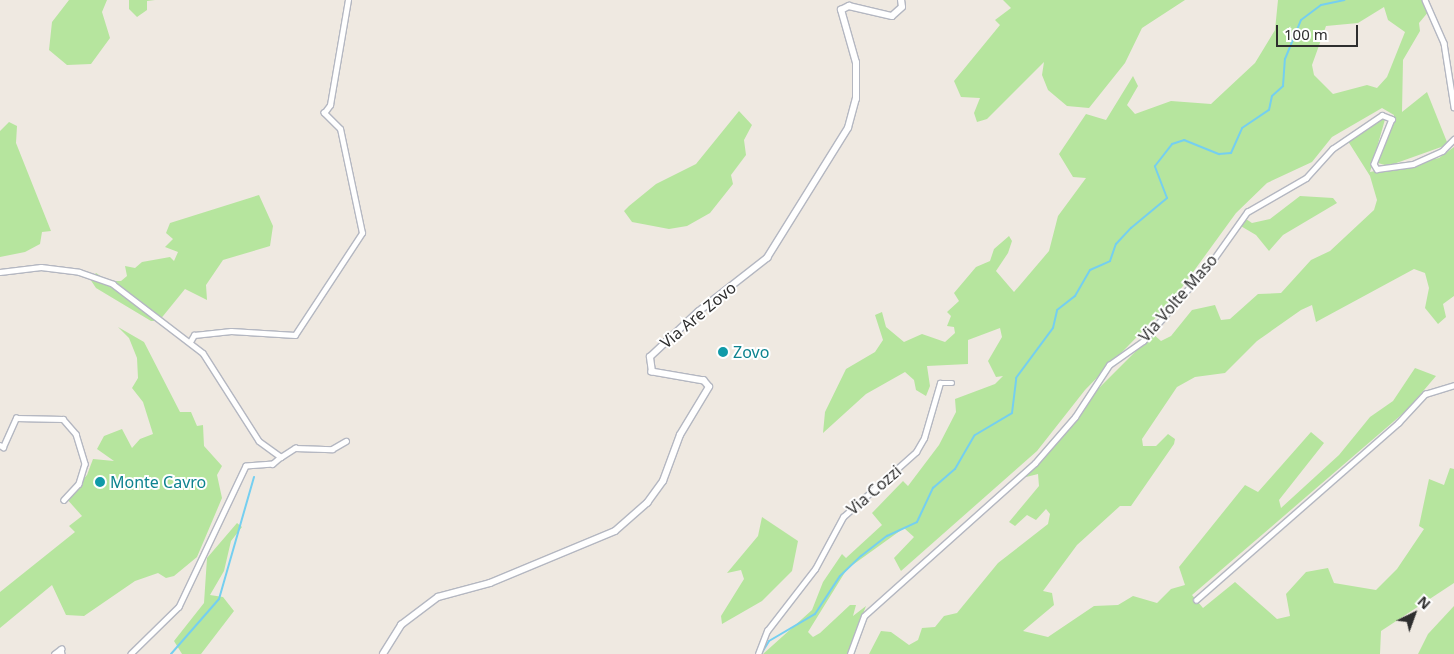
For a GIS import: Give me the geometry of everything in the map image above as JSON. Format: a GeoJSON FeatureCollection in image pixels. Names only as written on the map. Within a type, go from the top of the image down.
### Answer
{"type":"FeatureCollection","features":[{"type":"Feature","properties":{"kind":"street"},"geometry":{"type":"LineString","coordinates":[[190,342],[194,335],[231,332],[295,336],[362,233],[340,129],[324,112],[330,105],[348,0]]}},
{"type":"Feature","properties":{"kind":"street","name":"Via Are Zovo"},"geometry":{"type":"LineString","coordinates":[[382,654],[401,625],[438,597],[490,583],[615,531],[648,503],[663,481],[680,435],[709,387],[704,381],[652,372],[650,357],[698,312],[767,258],[848,128],[856,99],[856,63],[841,10],[849,6],[892,16],[902,7],[901,0]]}},
{"type":"Feature","properties":{"kind":"street"},"geometry":{"type":"LineString","coordinates":[[1424,0],[1444,43],[1454,107]]}},
{"type":"Feature","properties":{"kind":"street","name":"Via Volte Maso"},"geometry":{"type":"LineString","coordinates":[[850,654],[864,616],[1035,463],[1075,417],[1109,365],[1143,341],[1213,260],[1247,212],[1306,178],[1332,149],[1382,115],[1392,119],[1374,164],[1377,169],[1413,164],[1442,151],[1454,139]]}},
{"type":"Feature","properties":{"kind":"street"},"geometry":{"type":"LineString","coordinates":[[0,272],[41,267],[78,272],[113,284],[190,342],[217,369],[232,402],[259,440],[281,457]]}},
{"type":"Feature","properties":{"kind":"street","name":"Via Cozzi"},"geometry":{"type":"LineString","coordinates":[[758,654],[767,631],[815,569],[843,517],[916,452],[924,438],[940,383],[952,383]]}},
{"type":"Feature","properties":{"kind":"street"},"geometry":{"type":"LineString","coordinates":[[1196,600],[1398,423],[1425,394],[1454,385]]}},
{"type":"Feature","properties":{"kind":"street"},"geometry":{"type":"LineString","coordinates":[[0,445],[3,448],[16,418],[63,419],[76,434],[85,464],[79,484],[64,500]]}},
{"type":"Feature","properties":{"kind":"street"},"geometry":{"type":"LineString","coordinates":[[132,654],[179,607],[246,466],[272,464],[295,448],[332,448],[346,442]]}},
{"type":"Feature","properties":{"kind":"street"},"geometry":{"type":"LineString","coordinates":[[54,654],[61,649],[62,654]]}},
{"type":"Feature","properties":{"kind":"green space"},"geometry":{"type":"Polygon","coordinates":[[[69,0],[107,0],[102,12],[110,38],[91,64],[67,65],[49,50],[52,22],[69,0]]]}},
{"type":"Feature","properties":{"kind":"green space"},"geometry":{"type":"Polygon","coordinates":[[[129,0],[155,0],[147,1],[147,10],[137,17],[129,9],[129,0]]]}},
{"type":"Feature","properties":{"kind":"green space"},"geometry":{"type":"Polygon","coordinates":[[[1003,0],[1185,0],[1142,28],[1125,63],[1089,108],[1067,106],[1048,90],[1042,75],[1044,62],[987,119],[977,122],[974,113],[980,98],[961,97],[954,81],[1000,25],[995,20],[1011,8],[1003,0]]]}},
{"type":"Feature","properties":{"kind":"green space"},"geometry":{"type":"Polygon","coordinates":[[[1278,0],[1423,0],[1429,11],[1419,23],[1420,31],[1403,60],[1402,112],[1427,92],[1447,142],[1444,146],[1388,166],[1378,163],[1394,115],[1382,108],[1332,137],[1312,162],[1267,183],[1236,213],[1172,301],[1085,390],[1037,451],[901,571],[894,558],[914,537],[904,528],[847,569],[808,632],[813,637],[820,633],[850,605],[856,605],[853,616],[866,606],[847,654],[763,654],[812,610],[823,582],[842,554],[846,558],[882,525],[872,513],[903,481],[908,486],[939,445],[956,412],[955,399],[995,384],[1003,376],[996,377],[988,361],[1002,337],[1000,328],[968,340],[968,364],[927,366],[930,386],[926,396],[916,390],[914,380],[905,372],[866,394],[823,433],[825,412],[846,369],[875,352],[883,340],[875,315],[882,312],[886,327],[904,342],[922,334],[945,342],[955,333],[954,327],[947,326],[951,316],[947,312],[959,301],[954,293],[976,267],[990,261],[994,249],[1009,236],[1012,241],[1008,253],[996,271],[1014,292],[1049,251],[1058,216],[1086,178],[1073,177],[1059,154],[1086,114],[1106,120],[1133,76],[1138,86],[1127,105],[1135,114],[1171,101],[1211,104],[1255,63],[1275,30],[1278,0]],[[1384,7],[1358,23],[1326,26],[1312,65],[1314,75],[1333,94],[1367,85],[1377,88],[1387,77],[1405,32],[1388,20],[1384,7]]]}},
{"type":"Feature","properties":{"kind":"green space"},"geometry":{"type":"Polygon","coordinates":[[[739,111],[752,125],[744,140],[746,155],[731,175],[733,184],[710,213],[687,226],[669,229],[632,222],[624,211],[656,184],[696,164],[739,111]]]}},
{"type":"Feature","properties":{"kind":"green space"},"geometry":{"type":"Polygon","coordinates":[[[1386,116],[1370,172],[1439,158],[1454,147],[1454,296],[1443,304],[1446,317],[1438,324],[1425,308],[1429,288],[1425,273],[1414,269],[1316,322],[1312,305],[1301,310],[1257,341],[1225,373],[1195,377],[1177,387],[1142,439],[1143,446],[1156,446],[1168,434],[1175,439],[1174,444],[1131,506],[1120,506],[1077,545],[1043,591],[1052,593],[1054,605],[1023,631],[1048,637],[1094,606],[1118,605],[1133,596],[1157,603],[1171,589],[1185,585],[1179,567],[1245,485],[1258,492],[1311,432],[1324,443],[1279,500],[1281,508],[1339,455],[1370,417],[1393,401],[1415,368],[1436,376],[1407,410],[1192,595],[1203,608],[1235,582],[1277,619],[1290,616],[1286,594],[1306,572],[1328,568],[1334,583],[1376,590],[1397,569],[1424,529],[1419,526],[1429,479],[1444,485],[1450,468],[1454,469],[1454,583],[1381,631],[1380,654],[869,654],[881,631],[891,632],[909,645],[918,640],[922,628],[935,627],[944,616],[957,613],[998,563],[1048,524],[1050,514],[1046,509],[1036,520],[1027,515],[1015,526],[1009,522],[1039,486],[1038,474],[1026,477],[1025,472],[1061,439],[1091,396],[1153,334],[1161,341],[1171,336],[1192,310],[1215,305],[1221,320],[1230,319],[1258,294],[1281,293],[1311,260],[1330,251],[1374,210],[1377,200],[1370,176],[1346,138],[1386,116]]]}},
{"type":"Feature","properties":{"kind":"green space"},"geometry":{"type":"Polygon","coordinates":[[[9,122],[17,126],[16,143],[51,231],[42,232],[40,244],[25,252],[0,257],[0,131],[9,122]]]}},
{"type":"Feature","properties":{"kind":"green space"},"geometry":{"type":"Polygon","coordinates":[[[259,195],[273,226],[270,246],[223,260],[206,285],[207,300],[185,289],[159,321],[151,321],[96,288],[90,279],[96,273],[108,281],[121,281],[127,276],[125,266],[135,268],[142,262],[170,257],[174,261],[178,252],[165,247],[173,239],[166,233],[170,223],[259,195]]]}},
{"type":"Feature","properties":{"kind":"green space"},"geometry":{"type":"Polygon","coordinates":[[[1300,196],[1333,198],[1337,203],[1283,235],[1269,251],[1256,235],[1239,225],[1243,217],[1252,223],[1270,219],[1300,196]]]}},
{"type":"Feature","properties":{"kind":"green space"},"geometry":{"type":"Polygon","coordinates":[[[118,327],[144,342],[180,412],[191,412],[197,426],[203,425],[204,446],[222,466],[217,475],[222,498],[197,557],[174,576],[166,578],[158,573],[135,581],[84,616],[66,615],[52,585],[0,628],[0,592],[75,532],[69,526],[82,516],[66,498],[87,475],[93,459],[114,461],[97,449],[104,436],[122,429],[132,448],[140,439],[153,434],[143,402],[132,388],[138,378],[137,358],[129,338],[118,327]]]}},
{"type":"Feature","properties":{"kind":"green space"},"geometry":{"type":"Polygon","coordinates":[[[762,517],[798,541],[792,571],[762,601],[722,624],[721,616],[744,579],[741,570],[727,573],[758,536],[762,517]]]}},
{"type":"Feature","properties":{"kind":"green space"},"geometry":{"type":"Polygon","coordinates":[[[237,523],[242,527],[231,541],[224,571],[210,595],[223,597],[234,611],[201,654],[182,654],[174,641],[204,603],[207,558],[237,523]]]}},
{"type":"Feature","properties":{"kind":"green space"},"geometry":{"type":"Polygon","coordinates":[[[1454,606],[1454,654],[1418,654],[1428,634],[1454,606]]]}},
{"type":"Feature","properties":{"kind":"waterway"},"geometry":{"type":"LineString","coordinates":[[761,654],[769,641],[815,614],[840,576],[861,556],[887,536],[917,522],[933,488],[955,469],[975,435],[1012,413],[1016,378],[1053,328],[1057,310],[1075,296],[1090,270],[1110,261],[1116,244],[1131,228],[1167,198],[1155,166],[1172,144],[1184,140],[1219,154],[1231,153],[1242,128],[1269,110],[1272,96],[1283,86],[1285,59],[1301,20],[1321,5],[1344,0]]}},
{"type":"Feature","properties":{"kind":"waterway"},"geometry":{"type":"LineString","coordinates":[[171,654],[219,599],[254,477]]}},
{"type":"Feature","properties":{"kind":"place","name":"Zovo"},"geometry":{"type":"Point","coordinates":[723,352]}},
{"type":"Feature","properties":{"kind":"place","name":"Monte Cavro"},"geometry":{"type":"Point","coordinates":[100,482]}}]}
